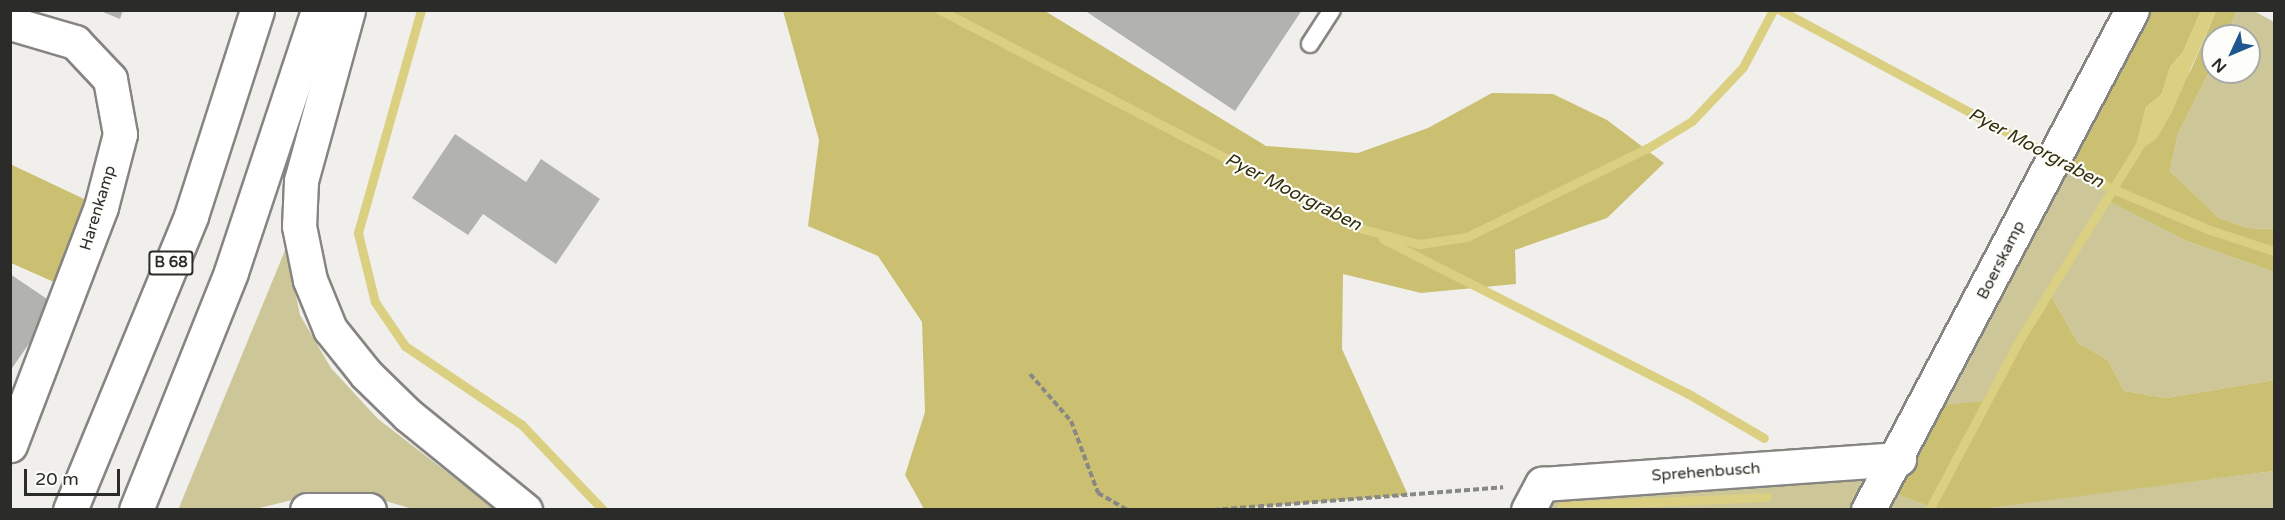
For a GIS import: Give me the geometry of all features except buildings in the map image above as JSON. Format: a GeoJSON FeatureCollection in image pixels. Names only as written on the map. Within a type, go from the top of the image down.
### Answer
{"type":"FeatureCollection","features":[{"type":"Feature","properties":{"kind":"main road","name":"B 68"},"geometry":{"type":"LineString","coordinates":[[69,510],[191,216],[257,10]]}},
{"type":"Feature","properties":{"kind":"main road"},"geometry":{"type":"LineString","coordinates":[[136,510],[231,272],[318,10]]}},
{"type":"Feature","properties":{"kind":"main road"},"geometry":{"type":"LineString","coordinates":[[348,10],[301,181],[299,226],[310,280],[330,329],[366,374],[408,415],[525,510]]}},
{"type":"Feature","properties":{"kind":"main road","name":"Boerskamp"},"geometry":{"type":"LineString","coordinates":[[1869,510],[1899,459],[2132,10]]}},
{"type":"Feature","properties":{"kind":"main road","name":"Harenkamp"},"geometry":{"type":"LineString","coordinates":[[10,23],[75,42],[111,79],[120,134],[101,207],[10,445]]}},
{"type":"Feature","properties":{"kind":"main road","name":"Sprehenbusch"},"geometry":{"type":"LineString","coordinates":[[1535,497],[1899,459]]}},
{"type":"Feature","properties":{"kind":"main road"},"geometry":{"type":"LineString","coordinates":[[307,510],[369,510]]}},
{"type":"Feature","properties":{"kind":"lane"},"geometry":{"type":"LineString","coordinates":[[1310,44],[1332,10]]}},
{"type":"Feature","properties":{"kind":"path"},"geometry":{"type":"LineString","coordinates":[[1030,374],[1071,422],[1098,493],[1128,510]]}},
{"type":"Feature","properties":{"kind":"path"},"geometry":{"type":"LineString","coordinates":[[1214,510],[1535,497]]}},
{"type":"Feature","properties":{"kind":"shaded area"},"geometry":{"type":"Polygon","coordinates":[[[783,11],[1045,11],[1266,146],[1358,153],[1428,128],[1492,93],[1553,94],[1607,120],[1664,163],[1607,218],[1515,250],[1516,284],[1421,293],[1343,274],[1342,349],[1408,495],[1214,510],[924,509],[905,475],[925,412],[922,322],[878,256],[808,226],[819,140],[783,11]]]}},
{"type":"Feature","properties":{"kind":"shaded area"},"geometry":{"type":"Polygon","coordinates":[[[2132,11],[2201,11],[2183,52],[2170,67],[2162,94],[2146,107],[2134,155],[2191,70],[2201,46],[2201,84],[2203,84],[2178,134],[2170,171],[2219,218],[2248,228],[2274,229],[2274,272],[2184,240],[2106,200],[2112,189],[2053,157],[2132,11]]]}},
{"type":"Feature","properties":{"kind":"shaded area"},"geometry":{"type":"Polygon","coordinates":[[[2201,11],[2216,11],[2210,24],[2201,24],[2201,45],[2172,112],[2157,138],[2133,156],[2146,107],[2162,94],[2170,67],[2183,52],[2201,11]]]}},
{"type":"Feature","properties":{"kind":"shaded area"},"geometry":{"type":"Polygon","coordinates":[[[2216,11],[2236,11],[2231,24],[2210,24],[2216,11]]]}},
{"type":"Feature","properties":{"kind":"shaded area"},"geometry":{"type":"Polygon","coordinates":[[[2236,11],[2254,11],[2274,22],[2274,229],[2248,228],[2219,218],[2170,171],[2178,134],[2203,84],[2261,84],[2261,24],[2231,24],[2236,11]]]}},
{"type":"Feature","properties":{"kind":"shaded area"},"geometry":{"type":"Polygon","coordinates":[[[2053,157],[2113,189],[2106,200],[2184,240],[2274,272],[2274,380],[2166,398],[2124,391],[2108,360],[2078,343],[2049,292],[1982,404],[1926,407],[2053,157]]]}},
{"type":"Feature","properties":{"kind":"shaded area"},"geometry":{"type":"Polygon","coordinates":[[[10,164],[101,207],[72,290],[11,263],[10,164]]]}},
{"type":"Feature","properties":{"kind":"shaded area"},"geometry":{"type":"Polygon","coordinates":[[[286,248],[300,315],[331,368],[378,419],[495,509],[413,509],[375,498],[309,496],[255,509],[178,510],[286,248]]]}},
{"type":"Feature","properties":{"kind":"shaded area"},"geometry":{"type":"Polygon","coordinates":[[[2049,292],[2078,343],[2108,360],[2124,391],[2166,398],[2274,380],[2274,471],[1971,510],[1937,509],[1881,488],[1926,407],[1985,401],[2049,292]]]}},
{"type":"Feature","properties":{"kind":"shaded area"},"geometry":{"type":"Polygon","coordinates":[[[1899,459],[1882,488],[1937,509],[1536,510],[1551,492],[1899,459]]]}},
{"type":"Feature","properties":{"kind":"shaded area"},"geometry":{"type":"Polygon","coordinates":[[[2274,471],[2274,509],[1971,509],[2274,471]]]}},
{"type":"Feature","properties":{"kind":"waterway"},"geometry":{"type":"LineString","coordinates":[[421,10],[358,233],[375,302],[405,346],[522,425],[603,510]]}},
{"type":"Feature","properties":{"kind":"waterway","name":"Pyer Moorgraben"},"geometry":{"type":"LineString","coordinates":[[940,10],[1363,229],[1419,244],[1467,237],[1651,146],[1692,121],[1743,67],[1773,10]]}},
{"type":"Feature","properties":{"kind":"waterway","name":"Pyer Moorgraben"},"geometry":{"type":"LineString","coordinates":[[1780,10],[2113,189],[2210,230],[2274,251]]}},
{"type":"Feature","properties":{"kind":"waterway"},"geometry":{"type":"LineString","coordinates":[[1929,510],[2020,339],[2139,146]]}},
{"type":"Feature","properties":{"kind":"waterway"},"geometry":{"type":"LineString","coordinates":[[1383,239],[1687,393],[1764,438]]}},
{"type":"Feature","properties":{"kind":"waterway"},"geometry":{"type":"LineString","coordinates":[[1562,506],[1767,497]]}}]}
